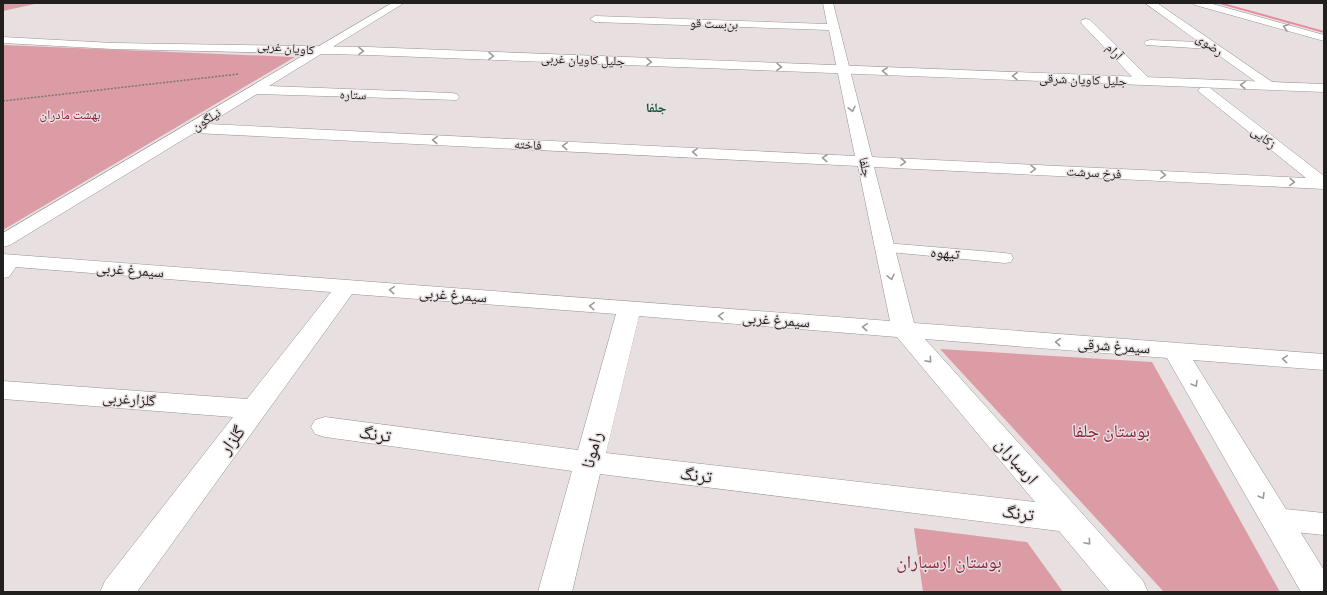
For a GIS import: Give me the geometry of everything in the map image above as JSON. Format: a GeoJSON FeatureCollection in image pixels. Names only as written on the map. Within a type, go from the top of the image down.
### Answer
{"type":"FeatureCollection","features":[{"type":"Feature","properties":{"kind":"street","name":"نیلگون"},"geometry":{"type":"LineString","coordinates":[[8,238],[399,3]]}},
{"type":"Feature","properties":{"kind":"street","name":"جلفا"},"geometry":{"type":"LineString","coordinates":[[828,3],[904,330]]}},
{"type":"Feature","properties":{"kind":"street","name":"رضوی"},"geometry":{"type":"LineString","coordinates":[[1150,3],[1271,86]]}},
{"type":"Feature","properties":{"kind":"street"},"geometry":{"type":"LineString","coordinates":[[1198,3],[1324,38]]}},
{"type":"Feature","properties":{"kind":"street","name":"بن‌بست قو"},"geometry":{"type":"LineString","coordinates":[[595,19],[833,27]]}},
{"type":"Feature","properties":{"kind":"street","name":"آرام"},"geometry":{"type":"LineString","coordinates":[[1086,22],[1144,81]]}},
{"type":"Feature","properties":{"kind":"street","name":"کاویان غربی"},"geometry":{"type":"LineString","coordinates":[[3,34],[260,44],[322,50]]}},
{"type":"Feature","properties":{"kind":"street","name":"کاویان غربی"},"geometry":{"type":"LineString","coordinates":[[3,40],[113,46],[322,50]]}},
{"type":"Feature","properties":{"kind":"street"},"geometry":{"type":"LineString","coordinates":[[1150,43],[1212,46]]}},
{"type":"Feature","properties":{"kind":"street","name":"جلیل کاویان غربی"},"geometry":{"type":"LineString","coordinates":[[322,50],[843,69]]}},
{"type":"Feature","properties":{"kind":"street","name":"جلیل کاویان شرقی"},"geometry":{"type":"LineString","coordinates":[[843,69],[1324,88]]}},
{"type":"Feature","properties":{"kind":"street","name":"ستاره"},"geometry":{"type":"LineString","coordinates":[[255,90],[452,97]]}},
{"type":"Feature","properties":{"kind":"street","name":"زکایی"},"geometry":{"type":"LineString","coordinates":[[1205,91],[1324,184]]}},
{"type":"Feature","properties":{"kind":"street","name":"فاخته"},"geometry":{"type":"LineString","coordinates":[[191,128],[864,160]]}},
{"type":"Feature","properties":{"kind":"street","name":"فرخ سرشت"},"geometry":{"type":"LineString","coordinates":[[864,160],[1324,184]]}},
{"type":"Feature","properties":{"kind":"street","name":"سیمرغ غربی"},"geometry":{"type":"LineString","coordinates":[[6,265],[346,287],[904,330]]}},
{"type":"Feature","properties":{"kind":"street","name":"گلزار"},"geometry":{"type":"LineString","coordinates":[[117,592],[346,287]]}},
{"type":"Feature","properties":{"kind":"street","name":"رامونا"},"geometry":{"type":"LineString","coordinates":[[555,592],[629,309]]}},
{"type":"Feature","properties":{"kind":"street","name":"سیمرغ شرقی"},"geometry":{"type":"LineString","coordinates":[[904,330],[1324,362]]}},
{"type":"Feature","properties":{"kind":"street","name":"ارسباران"},"geometry":{"type":"LineString","coordinates":[[904,330],[1131,592]]}},
{"type":"Feature","properties":{"kind":"street"},"geometry":{"type":"LineString","coordinates":[[1175,351],[1319,592]]}},
{"type":"Feature","properties":{"kind":"street","name":"گلزارغربی"},"geometry":{"type":"LineString","coordinates":[[3,390],[254,409]]}},
{"type":"Feature","properties":{"kind":"street","name":"ترنگ"},"geometry":{"type":"LineString","coordinates":[[325,427],[589,462],[1067,519]]}},
{"type":"Feature","properties":{"kind":"lane","name":"تیهوه"},"geometry":{"type":"LineString","coordinates":[[885,248],[1005,258]]}},
{"type":"Feature","properties":{"kind":"lane"},"geometry":{"type":"LineString","coordinates":[[1276,519],[1324,524]]}},
{"type":"Feature","properties":{"kind":"path"},"geometry":{"type":"LineString","coordinates":[[3,101],[246,73]]}},
{"type":"Feature","properties":{"kind":"green space"},"geometry":{"type":"Polygon","coordinates":[[[3,3],[39,3],[3,11],[3,3]]]}},
{"type":"Feature","properties":{"kind":"green space","name":"بهشت مادران"},"geometry":{"type":"Polygon","coordinates":[[[3,45],[295,57],[3,230],[3,45]]]}},
{"type":"Feature","properties":{"kind":"green space","name":"بوستان جلفا"},"geometry":{"type":"Polygon","coordinates":[[[940,349],[1152,362],[1280,592],[1164,592],[940,349]]]}},
{"type":"Feature","properties":{"kind":"green space","name":"بوستان ارسباران"},"geometry":{"type":"Polygon","coordinates":[[[914,528],[1027,542],[1063,592],[923,592],[914,528]]]}},
{"type":"Feature","properties":{"kind":"waterway"},"geometry":{"type":"LineString","coordinates":[[1218,3],[1324,32]]}},
{"type":"Feature","properties":{"kind":"district","name":"جلفا"},"geometry":{"type":"Point","coordinates":[656,107]}}]}
